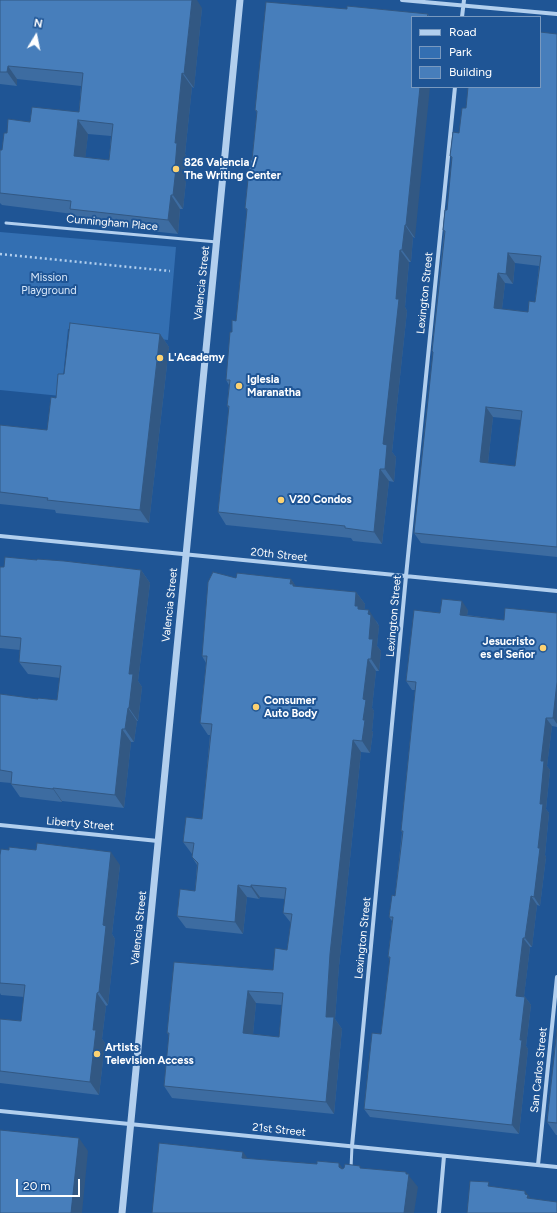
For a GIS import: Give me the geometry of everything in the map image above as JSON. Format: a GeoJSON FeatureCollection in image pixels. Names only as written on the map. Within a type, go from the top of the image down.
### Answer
{"type":"FeatureCollection","features":[{"type":"Feature","properties":{"kind":"street","name":"Valencia Street"},"geometry":{"type":"LineString","coordinates":[[122,1213],[240,0]]}},
{"type":"Feature","properties":{"kind":"street"},"geometry":{"type":"LineString","coordinates":[[402,0],[557,14]]}},
{"type":"Feature","properties":{"kind":"street"},"geometry":{"type":"LineString","coordinates":[[462,16],[464,0]]}},
{"type":"Feature","properties":{"kind":"street","name":"Lexington Street"},"geometry":{"type":"LineString","coordinates":[[352,1146],[406,576],[455,88]]}},
{"type":"Feature","properties":{"kind":"street","name":"20th Street"},"geometry":{"type":"LineString","coordinates":[[0,536],[557,591]]}},
{"type":"Feature","properties":{"kind":"street","name":"Liberty Street"},"geometry":{"type":"LineString","coordinates":[[0,826],[158,841]]}},
{"type":"Feature","properties":{"kind":"street","name":"San Carlos Street"},"geometry":{"type":"LineString","coordinates":[[538,1165],[557,977]]}},
{"type":"Feature","properties":{"kind":"street","name":"21st Street"},"geometry":{"type":"LineString","coordinates":[[0,1111],[557,1167]]}},
{"type":"Feature","properties":{"kind":"street"},"geometry":{"type":"LineString","coordinates":[[439,1213],[444,1156]]}},
{"type":"Feature","properties":{"kind":"lane","name":"Cunningham Place"},"geometry":{"type":"LineString","coordinates":[[6,223],[217,242]]}},
{"type":"Feature","properties":{"kind":"lane"},"geometry":{"type":"LineString","coordinates":[[351,1172],[352,1146]]}},
{"type":"Feature","properties":{"kind":"path"},"geometry":{"type":"LineString","coordinates":[[0,254],[170,271]]}},
{"type":"Feature","properties":{"kind":"green space","name":"Mission Playground"},"geometry":{"type":"Polygon","coordinates":[[[0,232],[176,247],[168,340],[68,329],[61,396],[0,390],[0,232]]]}},
{"type":"Feature","properties":{"kind":"building"},"geometry":{"type":"Polygon","coordinates":[[[0,0],[192,0],[184,74],[182,73],[175,143],[177,143],[176,168],[168,220],[70,209],[71,201],[0,193],[0,150],[2,150],[4,133],[7,133],[8,119],[30,122],[32,107],[79,112],[83,73],[8,66],[7,72],[0,72],[0,0]],[[78,120],[74,156],[109,160],[113,124],[78,120]]]}},
{"type":"Feature","properties":{"kind":"building"},"geometry":{"type":"Polygon","coordinates":[[[266,2],[347,9],[347,6],[428,14],[427,16],[411,16],[411,88],[420,88],[406,225],[402,250],[400,250],[396,299],[399,299],[383,444],[387,445],[385,469],[380,469],[374,532],[345,528],[345,526],[218,512],[229,406],[227,406],[230,380],[226,380],[230,332],[232,332],[232,320],[236,321],[247,209],[245,208],[257,111],[255,110],[266,2]]]}},
{"type":"Feature","properties":{"kind":"building"},"geometry":{"type":"Polygon","coordinates":[[[541,32],[557,34],[557,547],[414,533],[445,231],[443,230],[445,210],[447,210],[452,157],[450,156],[453,132],[459,133],[462,108],[466,108],[468,88],[541,88],[541,32]],[[508,253],[506,274],[498,273],[494,308],[528,312],[529,301],[535,302],[541,256],[508,253]],[[486,407],[480,462],[515,466],[522,411],[486,407]]]}},
{"type":"Feature","properties":{"kind":"building"},"geometry":{"type":"Polygon","coordinates":[[[70,323],[160,334],[140,510],[47,500],[48,498],[0,492],[0,425],[47,430],[51,397],[56,398],[58,374],[64,374],[70,323]]]}},
{"type":"Feature","properties":{"kind":"building"},"geometry":{"type":"Polygon","coordinates":[[[5,557],[64,561],[141,570],[129,674],[133,674],[125,729],[122,729],[115,795],[11,784],[12,772],[0,770],[0,694],[57,700],[61,666],[19,662],[21,638],[0,636],[0,567],[4,567],[5,557]]]}},
{"type":"Feature","properties":{"kind":"building"},"geometry":{"type":"Polygon","coordinates":[[[213,572],[236,578],[237,573],[291,579],[290,584],[293,584],[293,586],[356,592],[355,606],[358,606],[358,609],[369,610],[368,614],[371,615],[369,639],[373,639],[371,659],[368,659],[363,699],[366,700],[363,720],[365,720],[362,741],[353,740],[330,954],[326,1017],[334,1017],[326,1102],[164,1086],[169,1033],[167,1033],[174,962],[273,970],[275,948],[287,950],[292,914],[283,913],[286,888],[238,885],[235,922],[177,916],[180,889],[195,891],[198,863],[192,857],[194,843],[183,842],[186,817],[202,819],[212,724],[200,723],[207,656],[202,656],[208,582],[213,572]],[[248,991],[243,1033],[279,1037],[283,993],[248,991]]]}},
{"type":"Feature","properties":{"kind":"building"},"geometry":{"type":"Polygon","coordinates":[[[442,599],[462,601],[460,615],[504,620],[505,608],[557,613],[557,682],[553,718],[546,718],[541,761],[544,761],[540,804],[543,804],[538,848],[540,848],[534,897],[531,896],[525,938],[523,938],[516,996],[525,997],[520,1040],[522,1040],[512,1125],[364,1109],[372,1033],[381,1034],[393,917],[389,917],[392,895],[395,896],[403,831],[401,831],[416,682],[406,681],[414,610],[440,613],[442,599]]]}},
{"type":"Feature","properties":{"kind":"building"},"geometry":{"type":"Polygon","coordinates":[[[37,843],[111,852],[103,925],[106,926],[99,992],[97,993],[93,1030],[96,1030],[90,1082],[0,1071],[0,1019],[21,1021],[25,985],[0,983],[0,855],[1,849],[9,850],[9,847],[36,850],[37,843]]]}},
{"type":"Feature","properties":{"kind":"building"},"geometry":{"type":"Polygon","coordinates":[[[557,1029],[557,1123],[547,1122],[557,1029]]]}},
{"type":"Feature","properties":{"kind":"building"},"geometry":{"type":"Polygon","coordinates":[[[0,1130],[79,1138],[71,1213],[0,1213],[0,1130]]]}},
{"type":"Feature","properties":{"kind":"building"},"geometry":{"type":"Polygon","coordinates":[[[159,1143],[243,1152],[242,1158],[317,1164],[317,1161],[339,1163],[339,1167],[342,1169],[344,1168],[345,1164],[360,1166],[360,1168],[406,1172],[406,1174],[409,1174],[404,1213],[152,1213],[159,1143]]]}},
{"type":"Feature","properties":{"kind":"building"},"geometry":{"type":"Polygon","coordinates":[[[470,1181],[489,1182],[488,1186],[525,1191],[525,1194],[528,1195],[527,1198],[557,1202],[557,1213],[467,1213],[470,1181]]]}},
{"type":"Feature","properties":{"kind":"place","name":"826 Valencia / The Writing Center"},"geometry":{"type":"Point","coordinates":[176,169]}},
{"type":"Feature","properties":{"kind":"place","name":"L'Academy"},"geometry":{"type":"Point","coordinates":[160,358]}},
{"type":"Feature","properties":{"kind":"place","name":"Iglesia Maranatha"},"geometry":{"type":"Point","coordinates":[239,386]}},
{"type":"Feature","properties":{"kind":"place","name":"V20 Condos"},"geometry":{"type":"Point","coordinates":[281,500]}},
{"type":"Feature","properties":{"kind":"place","name":"Jesucristo es el Señor"},"geometry":{"type":"Point","coordinates":[543,648]}},
{"type":"Feature","properties":{"kind":"place","name":"Consumer Auto Body"},"geometry":{"type":"Point","coordinates":[256,707]}},
{"type":"Feature","properties":{"kind":"place","name":"Artists Television Access"},"geometry":{"type":"Point","coordinates":[97,1054]}}]}
